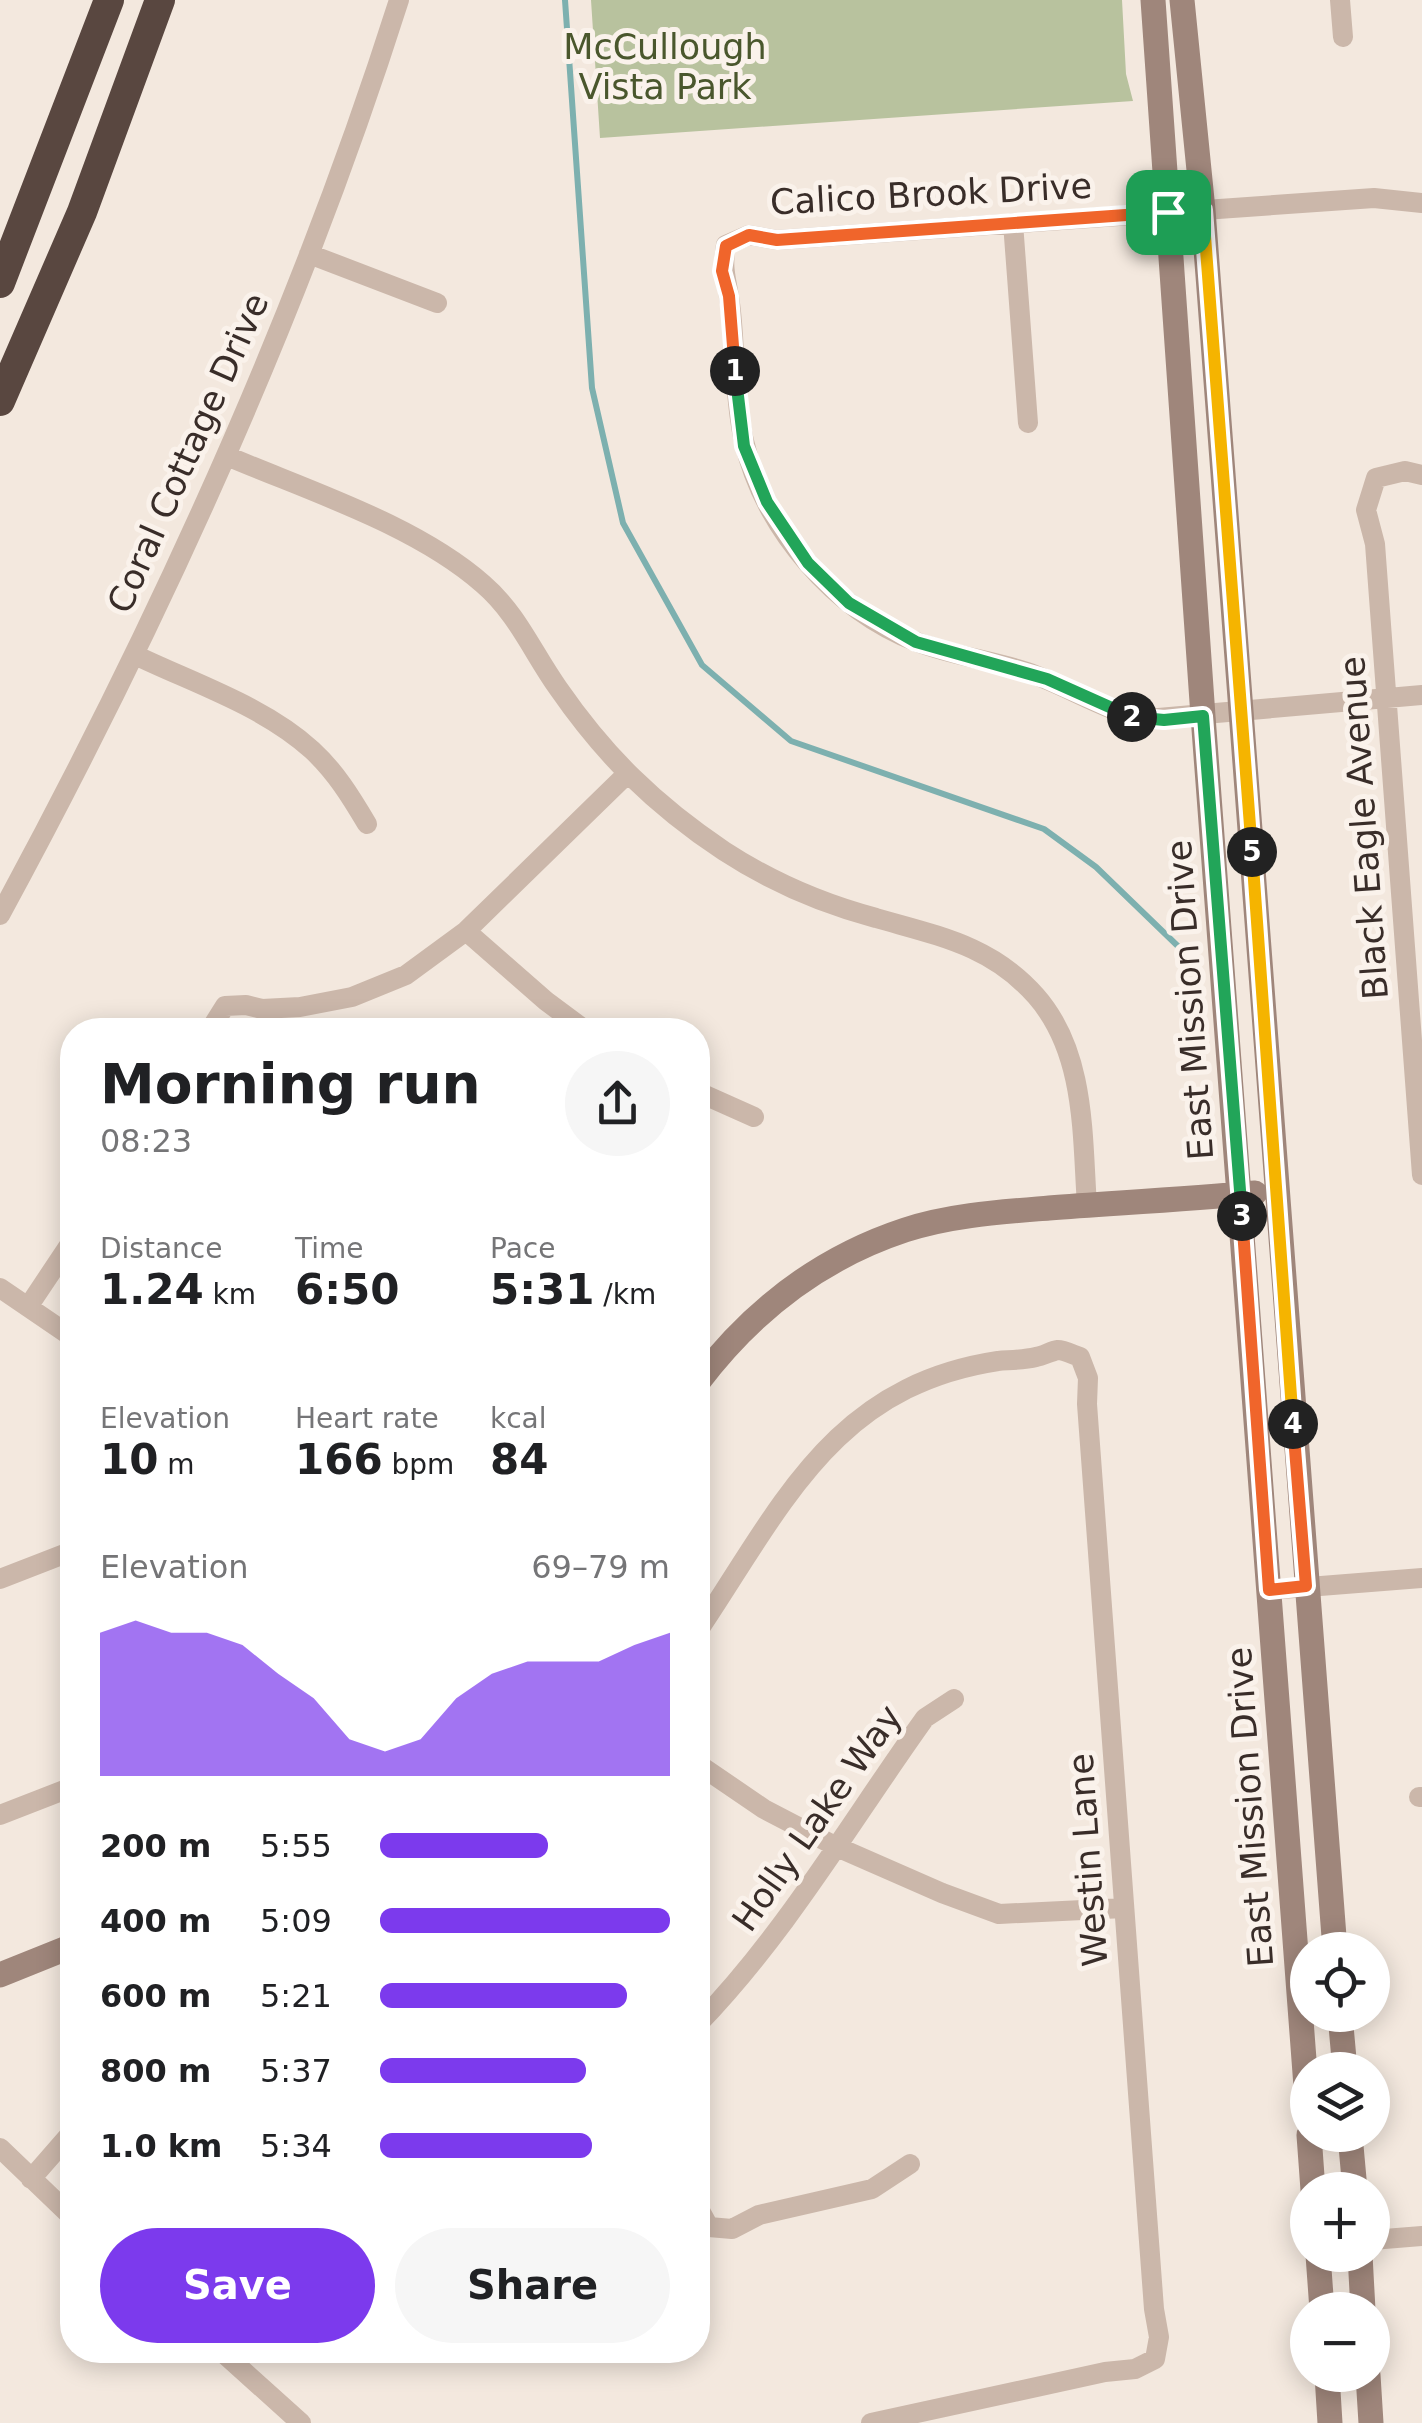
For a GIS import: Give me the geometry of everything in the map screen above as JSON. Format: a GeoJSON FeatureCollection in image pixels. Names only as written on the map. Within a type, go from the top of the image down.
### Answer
{"type":"FeatureCollection","features":[{"type":"Feature","properties":{"kind":"highway"},"geometry":{"type":"LineString","coordinates":[[0,283],[109,0]]}},
{"type":"Feature","properties":{"kind":"highway"},"geometry":{"type":"LineString","coordinates":[[0,402],[82,212],[160,0]]}},
{"type":"Feature","properties":{"kind":"street","name":"Coral Cottage Drive"},"geometry":{"type":"LineString","coordinates":[[0,916],[135,655],[226,456],[309,254],[399,0]]}},
{"type":"Feature","properties":{"kind":"street","name":"East Mission Drive"},"geometry":{"type":"LineString","coordinates":[[1153,0],[1303,2052]]}},
{"type":"Feature","properties":{"kind":"street","name":"East Mission Drive"},"geometry":{"type":"LineString","coordinates":[[1182,0],[1203,210],[1334,1932]]}},
{"type":"Feature","properties":{"kind":"street"},"geometry":{"type":"LineString","coordinates":[[1340,0],[1342,37]]}},
{"type":"Feature","properties":{"kind":"street","name":"Calico Brook Drive"},"geometry":{"type":"LineString","coordinates":[[1203,716],[1164,720],[1127,716],[1030,672],[916,642],[873,619],[828,584],[774,514],[744,446],[729,296],[722,271],[726,246],[749,235],[777,240],[1374,198],[1422,204]]}},
{"type":"Feature","properties":{"kind":"street"},"geometry":{"type":"LineString","coordinates":[[1013,223],[1028,423]]}},
{"type":"Feature","properties":{"kind":"street"},"geometry":{"type":"LineString","coordinates":[[309,254],[436,303]]}},
{"type":"Feature","properties":{"kind":"street"},"geometry":{"type":"LineString","coordinates":[[226,456],[405,533],[459,565],[485,586],[517,622],[554,683],[626,774],[682,822],[728,853],[772,878],[846,909],[958,941],[982,953],[1024,984],[1052,1018],[1075,1075],[1087,1205]]}},
{"type":"Feature","properties":{"kind":"street","name":"Black Eagle Avenue"},"geometry":{"type":"LineString","coordinates":[[1422,475],[1405,471],[1376,478],[1366,510],[1375,544],[1386,697],[1413,913],[1422,1175]]}},
{"type":"Feature","properties":{"kind":"street"},"geometry":{"type":"LineString","coordinates":[[135,655],[283,728],[330,768],[367,824]]}},
{"type":"Feature","properties":{"kind":"street"},"geometry":{"type":"LineString","coordinates":[[1203,716],[1241,709],[1422,695]]}},
{"type":"Feature","properties":{"kind":"street"},"geometry":{"type":"LineString","coordinates":[[218,1018],[225,1006],[300,1008],[379,988],[435,956],[466,931],[626,774]]}},
{"type":"Feature","properties":{"kind":"street"},"geometry":{"type":"LineString","coordinates":[[466,931],[569,1018]]}},
{"type":"Feature","properties":{"kind":"street"},"geometry":{"type":"LineString","coordinates":[[710,1097],[754,1117]]}},
{"type":"Feature","properties":{"kind":"street"},"geometry":{"type":"LineString","coordinates":[[710,1368],[742,1329],[777,1298],[868,1244],[905,1230],[970,1215],[1276,1192]]}},
{"type":"Feature","properties":{"kind":"street"},"geometry":{"type":"LineString","coordinates":[[28,1307],[60,1258]]}},
{"type":"Feature","properties":{"kind":"street"},"geometry":{"type":"LineString","coordinates":[[0,1288],[60,1329]]}},
{"type":"Feature","properties":{"kind":"street","name":"Westin Lane"},"geometry":{"type":"LineString","coordinates":[[710,1612],[797,1484],[839,1433],[860,1417],[900,1392],[947,1372],[1058,1350],[1080,1357],[1088,1378],[1124,1908],[1159,2337],[1155,2358],[1136,2369],[1105,2372],[871,2423]]}},
{"type":"Feature","properties":{"kind":"street"},"geometry":{"type":"LineString","coordinates":[[0,1580],[60,1556]]}},
{"type":"Feature","properties":{"kind":"street"},"geometry":{"type":"LineString","coordinates":[[1269,1590],[1422,1578]]}},
{"type":"Feature","properties":{"kind":"street","name":"Holly Lake Way"},"geometry":{"type":"LineString","coordinates":[[710,2010],[760,1954],[925,1718],[954,1699]]}},
{"type":"Feature","properties":{"kind":"street"},"geometry":{"type":"LineString","coordinates":[[710,1772],[764,1808],[837,1847],[999,1914],[1124,1908]]}},
{"type":"Feature","properties":{"kind":"street"},"geometry":{"type":"LineString","coordinates":[[0,1815],[60,1792]]}},
{"type":"Feature","properties":{"kind":"street"},"geometry":{"type":"LineString","coordinates":[[0,1975],[60,1951]]}},
{"type":"Feature","properties":{"kind":"street"},"geometry":{"type":"LineString","coordinates":[[31,2179],[60,2146]]}},
{"type":"Feature","properties":{"kind":"street"},"geometry":{"type":"LineString","coordinates":[[0,2148],[60,2206]]}},
{"type":"Feature","properties":{"kind":"street"},"geometry":{"type":"LineString","coordinates":[[710,2227],[732,2228],[759,2215],[872,2189],[910,2164]]}},
{"type":"Feature","properties":{"kind":"street"},"geometry":{"type":"LineString","coordinates":[[1390,2239],[1422,2236]]}},
{"type":"Feature","properties":{"kind":"street"},"geometry":{"type":"LineString","coordinates":[[237,2363],[300,2423]]}},
{"type":"Feature","properties":{"kind":"street"},"geometry":{"type":"LineString","coordinates":[[1328,2392],[1330,2423]]}},
{"type":"Feature","properties":{"kind":"street"},"geometry":{"type":"LineString","coordinates":[[1369,2392],[1372,2423]]}},
{"type":"Feature","properties":{"kind":"green space","name":"McCullough Vista Park"},"geometry":{"type":"Polygon","coordinates":[[[591,0],[1122,0],[1126,74],[1133,101],[600,138],[591,0]]]}},
{"type":"Feature","properties":{"kind":"waterway"},"geometry":{"type":"LineString","coordinates":[[565,0],[592,388],[623,523],[702,665],[791,741],[1044,829],[1096,867],[1185,953]]}},
{"type":"Feature","properties":{"kind":"route"},"geometry":{"type":"LineString","coordinates":[[1203,210],[1306,1586],[1269,1590],[1203,716],[1147,720],[1127,716],[1080,692],[1012,666],[916,642],[873,619],[828,584],[808,563],[774,514],[744,446],[729,296],[722,271],[726,246],[749,235],[777,240],[1168,212],[1203,210]]}}]}
